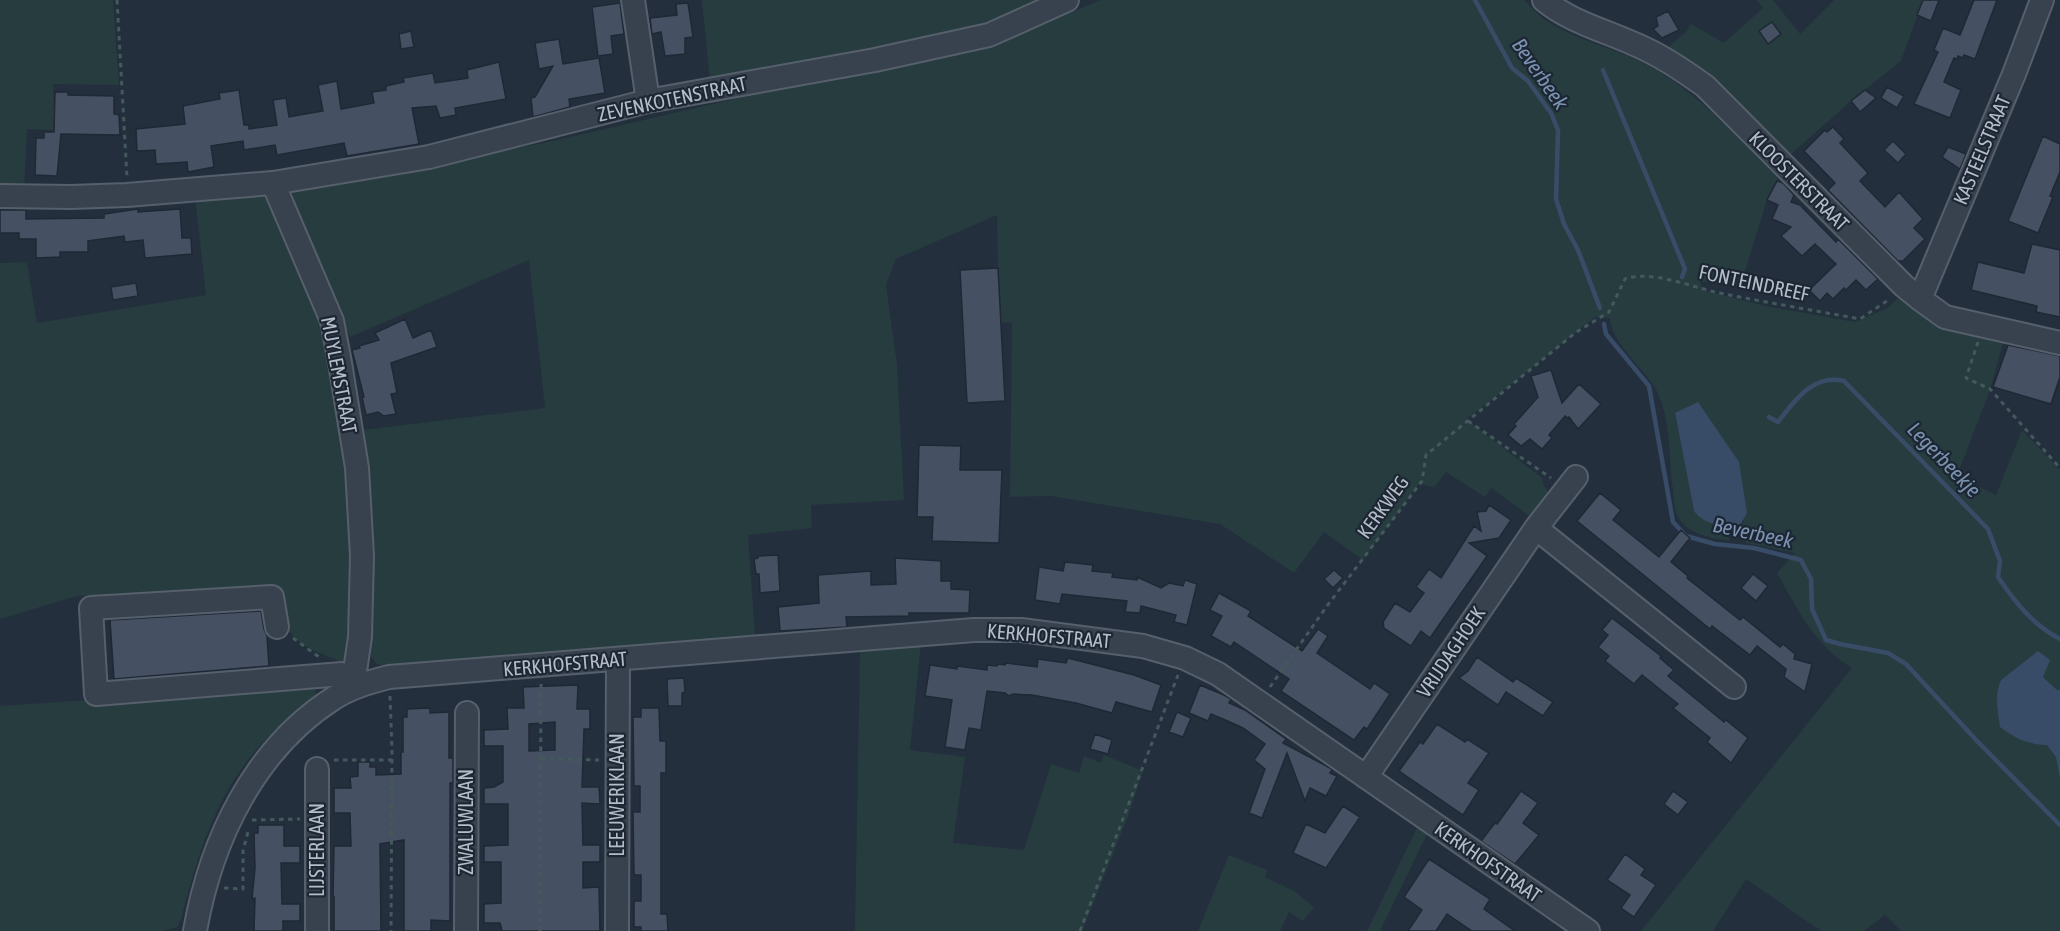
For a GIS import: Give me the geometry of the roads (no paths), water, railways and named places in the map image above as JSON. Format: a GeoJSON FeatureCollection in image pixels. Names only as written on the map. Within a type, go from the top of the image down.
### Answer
{"type":"FeatureCollection","features":[{"type":"Feature","properties":{"kind":"street"},"geometry":{"type":"LineString","coordinates":[[633,0],[648,102]]}},
{"type":"Feature","properties":{"kind":"street","name":"ZEVENKOTENSTRAAT"},"geometry":{"type":"LineString","coordinates":[[273,183],[429,157],[648,102],[875,60],[988,35],[1067,0]]}},
{"type":"Feature","properties":{"kind":"street","name":"KLOOSTERSTRAAT"},"geometry":{"type":"LineString","coordinates":[[1544,0],[1557,11],[1634,43],[1672,62],[1705,86],[1912,293],[1945,317],[2060,343]]}},
{"type":"Feature","properties":{"kind":"street","name":"KASTEELSTRAAT"},"geometry":{"type":"LineString","coordinates":[[1912,293],[2014,74],[2042,0]]}},
{"type":"Feature","properties":{"kind":"street"},"geometry":{"type":"LineString","coordinates":[[0,196],[128,195],[273,183]]}},
{"type":"Feature","properties":{"kind":"street","name":"MUYLEMSTRAAT"},"geometry":{"type":"LineString","coordinates":[[273,183],[332,321],[357,468],[362,545],[360,638],[355,671],[350,680]]}},
{"type":"Feature","properties":{"kind":"street","name":"VRIJDAGHOEK"},"geometry":{"type":"LineString","coordinates":[[1366,777],[1536,528],[1571,483]]}},
{"type":"Feature","properties":{"kind":"street"},"geometry":{"type":"LineString","coordinates":[[1536,528],[1734,687]]}},
{"type":"Feature","properties":{"kind":"street"},"geometry":{"type":"LineString","coordinates":[[277,627],[272,597],[91,608],[96,694],[350,680]]}},
{"type":"Feature","properties":{"kind":"street","name":"KERKHOFSTRAAT"},"geometry":{"type":"LineString","coordinates":[[350,680],[974,630],[1021,630],[1143,646],[1185,658],[1218,674],[1588,931]]}},
{"type":"Feature","properties":{"kind":"street","name":"LEEUWERIKLAAN"},"geometry":{"type":"LineString","coordinates":[[617,931],[618,660]]}},
{"type":"Feature","properties":{"kind":"street"},"geometry":{"type":"LineString","coordinates":[[195,931],[204,886],[224,830],[256,773],[299,725],[334,697],[350,680]]}},
{"type":"Feature","properties":{"kind":"street","name":"ZWALUWLAAN"},"geometry":{"type":"LineString","coordinates":[[466,931],[467,713]]}},
{"type":"Feature","properties":{"kind":"street","name":"LIJSTERLAAN"},"geometry":{"type":"LineString","coordinates":[[316,931],[317,769]]}},
{"type":"Feature","properties":{"kind":"water"},"geometry":{"type":"Polygon","coordinates":[[[1698,402],[1739,462],[1747,513],[1739,527],[1708,522],[1694,511],[1675,413],[1698,402]]]}},
{"type":"Feature","properties":{"kind":"water"},"geometry":{"type":"Polygon","coordinates":[[[2038,651],[2050,660],[2043,677],[2057,690],[2060,690],[2060,778],[2056,757],[2047,745],[2022,740],[2000,727],[1997,698],[2001,680],[2038,651]]]}},
{"type":"Feature","properties":{"kind":"waterway","name":"Beverbeek"},"geometry":{"type":"LineString","coordinates":[[1475,0],[1512,68],[1528,81],[1551,113],[1558,130],[1556,199],[1564,224],[1578,250],[1600,308]]}},
{"type":"Feature","properties":{"kind":"waterway","name":"Legerbeekje"},"geometry":{"type":"LineString","coordinates":[[1603,70],[1685,269],[1682,277]]}},
{"type":"Feature","properties":{"kind":"waterway","name":"Beverbeek"},"geometry":{"type":"LineString","coordinates":[[1604,324],[1606,334],[1649,386],[1673,522],[1686,536],[1715,544],[1754,548],[1801,560],[1811,579],[1812,609],[1826,640],[1888,653],[1906,664],[1978,742],[2060,825]]}},
{"type":"Feature","properties":{"kind":"waterway","name":"Legerbeekje"},"geometry":{"type":"LineString","coordinates":[[1769,417],[1778,422],[1791,405],[1814,385],[1823,381],[1844,381],[1988,529],[2000,561],[1998,577],[2025,612],[2041,627],[2060,639]]}}]}
